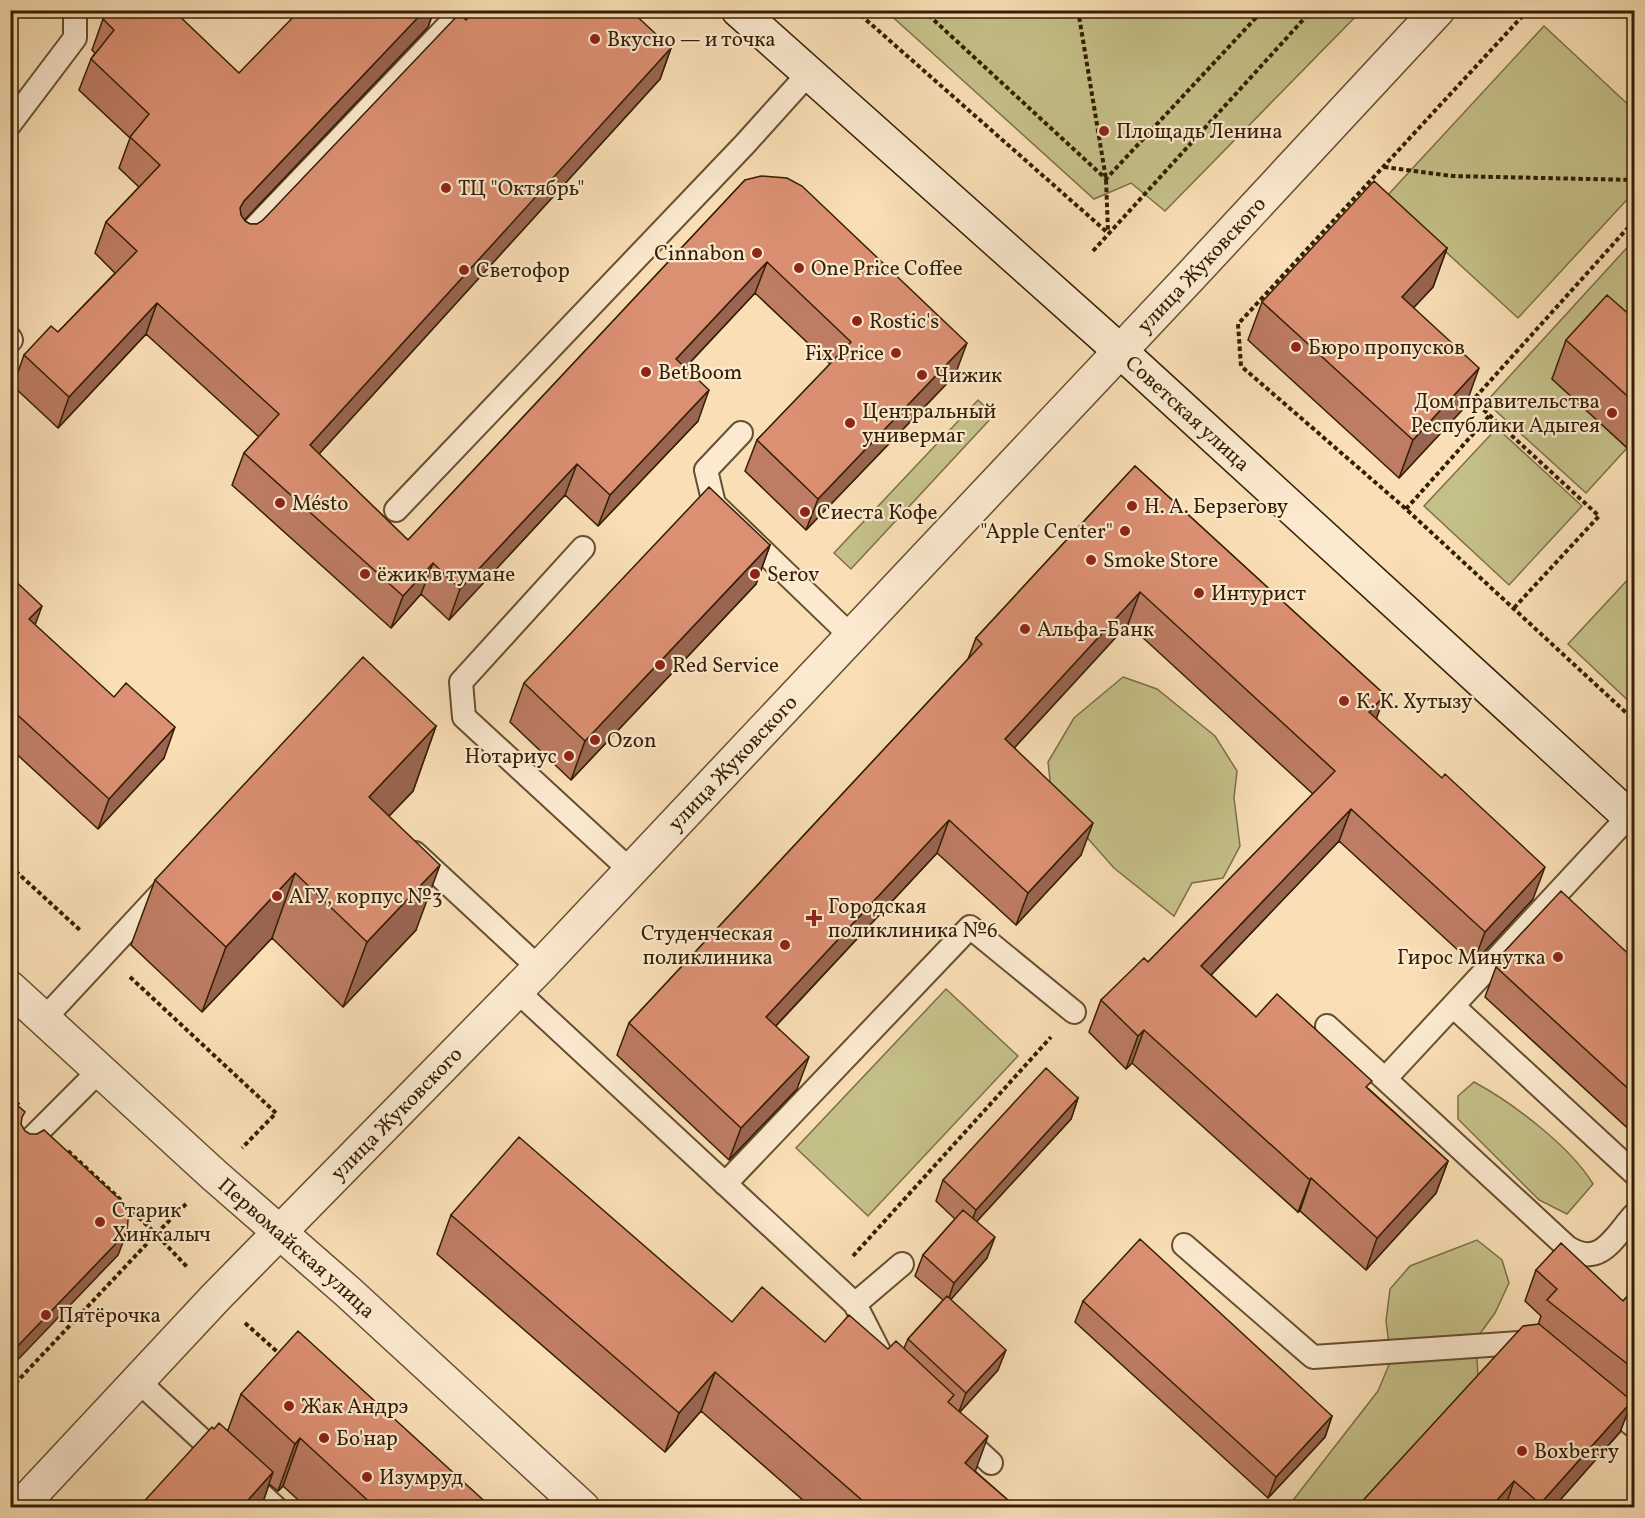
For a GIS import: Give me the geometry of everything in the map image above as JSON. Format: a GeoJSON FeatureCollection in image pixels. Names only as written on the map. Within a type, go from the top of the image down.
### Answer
{"type":"FeatureCollection","features":[{"type":"Feature","properties":{"kind":"street","name":"Советская улица"},"geometry":{"type":"LineString","coordinates":[[738,10],[1120,351],[1632,818]]}},
{"type":"Feature","properties":{"kind":"street","name":"улица Жуковского"},"geometry":{"type":"LineString","coordinates":[[19,1508],[137,1380],[279,1232],[539,968],[1438,10]]}},
{"type":"Feature","properties":{"kind":"street","name":"Первомайская улица"},"geometry":{"type":"LineString","coordinates":[[10,988],[99,1071],[348,1292],[583,1508]]}},
{"type":"Feature","properties":{"kind":"lane"},"geometry":{"type":"LineString","coordinates":[[10,124],[75,38],[75,10]]}},
{"type":"Feature","properties":{"kind":"lane"},"geometry":{"type":"LineString","coordinates":[[242,242],[463,10]]}},
{"type":"Feature","properties":{"kind":"lane"},"geometry":{"type":"LineString","coordinates":[[396,510],[745,144],[809,73]]}},
{"type":"Feature","properties":{"kind":"lane"},"geometry":{"type":"LineString","coordinates":[[741,433],[706,470],[714,504],[851,636]]}},
{"type":"Feature","properties":{"kind":"lane"},"geometry":{"type":"LineString","coordinates":[[583,548],[461,682],[464,717],[630,870]]}},
{"type":"Feature","properties":{"kind":"lane"},"geometry":{"type":"LineString","coordinates":[[1385,1079],[1632,818]]}},
{"type":"Feature","properties":{"kind":"lane"},"geometry":{"type":"LineString","coordinates":[[402,841],[539,968]]}},
{"type":"Feature","properties":{"kind":"lane"},"geometry":{"type":"LineString","coordinates":[[44,1019],[178,875]]}},
{"type":"Feature","properties":{"kind":"lane"},"geometry":{"type":"LineString","coordinates":[[725,1185],[970,927],[1074,1012]]}},
{"type":"Feature","properties":{"kind":"lane"},"geometry":{"type":"LineString","coordinates":[[516,990],[855,1304],[884,1363],[901,1378]]}},
{"type":"Feature","properties":{"kind":"lane"},"geometry":{"type":"LineString","coordinates":[[1453,1006],[1635,1173]]}},
{"type":"Feature","properties":{"kind":"lane"},"geometry":{"type":"LineString","coordinates":[[1327,1026],[1576,1253],[1585,1256],[1600,1253],[1635,1215]]}},
{"type":"Feature","properties":{"kind":"lane"},"geometry":{"type":"LineString","coordinates":[[26,1144],[99,1071]]}},
{"type":"Feature","properties":{"kind":"lane"},"geometry":{"type":"LineString","coordinates":[[1184,1245],[1313,1357],[1532,1342],[1549,1356]]}},
{"type":"Feature","properties":{"kind":"lane"},"geometry":{"type":"LineString","coordinates":[[855,1304],[902,1264]]}},
{"type":"Feature","properties":{"kind":"lane"},"geometry":{"type":"LineString","coordinates":[[137,1380],[276,1508]]}},
{"type":"Feature","properties":{"kind":"lane"},"geometry":{"type":"LineString","coordinates":[[1583,1384],[1635,1426]]}},
{"type":"Feature","properties":{"kind":"lane"},"geometry":{"type":"LineString","coordinates":[[942,1417],[991,1463]]}},
{"type":"Feature","properties":{"kind":"path"},"geometry":{"type":"LineString","coordinates":[[855,10],[1108,233]]}},
{"type":"Feature","properties":{"kind":"path"},"geometry":{"type":"LineString","coordinates":[[923,10],[1106,179]]}},
{"type":"Feature","properties":{"kind":"path"},"geometry":{"type":"LineString","coordinates":[[1078,10],[1106,179],[1108,233]]}},
{"type":"Feature","properties":{"kind":"path"},"geometry":{"type":"LineString","coordinates":[[1106,179],[1263,10]]}},
{"type":"Feature","properties":{"kind":"path"},"geometry":{"type":"LineString","coordinates":[[1093,250],[1312,10]]}},
{"type":"Feature","properties":{"kind":"path"},"geometry":{"type":"LineString","coordinates":[[1528,10],[1238,324],[1241,366],[1406,509],[1635,720]]}},
{"type":"Feature","properties":{"kind":"path"},"geometry":{"type":"LineString","coordinates":[[1624,10],[1635,20]]}},
{"type":"Feature","properties":{"kind":"path"},"geometry":{"type":"LineString","coordinates":[[1383,167],[1452,176],[1635,180]]}},
{"type":"Feature","properties":{"kind":"path"},"geometry":{"type":"LineString","coordinates":[[1514,608],[1599,516],[1473,400],[1635,221]]}},
{"type":"Feature","properties":{"kind":"path"},"geometry":{"type":"LineString","coordinates":[[1406,509],[1490,415]]}},
{"type":"Feature","properties":{"kind":"path"},"geometry":{"type":"LineString","coordinates":[[10,866],[276,1113]]}},
{"type":"Feature","properties":{"kind":"path"},"geometry":{"type":"LineString","coordinates":[[830,1281],[1074,1012]]}},
{"type":"Feature","properties":{"kind":"path"},"geometry":{"type":"LineString","coordinates":[[10,1097],[156,1234],[10,1389]]}},
{"type":"Feature","properties":{"kind":"shaded area","name":"Площадь Ленина"},"geometry":{"type":"Polygon","coordinates":[[[886,11],[1361,11],[1165,211],[1131,183],[1094,199],[886,11]]]}},
{"type":"Feature","properties":{"kind":"shaded area"},"geometry":{"type":"Polygon","coordinates":[[[1544,26],[1634,110],[1634,192],[1518,318],[1386,197],[1544,26]]]}},
{"type":"Feature","properties":{"kind":"shaded area"},"geometry":{"type":"Polygon","coordinates":[[[1634,240],[1634,336],[1552,378],[1627,448],[1586,493],[1486,402],[1634,240]]]}},
{"type":"Feature","properties":{"kind":"shaded area"},"geometry":{"type":"Polygon","coordinates":[[[978,400],[994,415],[851,569],[834,553],[978,400]]]}},
{"type":"Feature","properties":{"kind":"shaded area"},"geometry":{"type":"Polygon","coordinates":[[[1497,428],[1582,506],[1509,585],[1424,506],[1497,428]]]}},
{"type":"Feature","properties":{"kind":"shaded area"},"geometry":{"type":"Polygon","coordinates":[[[1634,573],[1634,706],[1568,644],[1634,573]]]}},
{"type":"Feature","properties":{"kind":"shaded area"},"geometry":{"type":"Polygon","coordinates":[[[1123,677],[1157,689],[1215,736],[1237,771],[1234,798],[1240,846],[1223,878],[1192,883],[1174,916],[1114,868],[1052,798],[1048,762],[1074,718],[1123,677]]]}},
{"type":"Feature","properties":{"kind":"shaded area"},"geometry":{"type":"Polygon","coordinates":[[[946,989],[1018,1056],[868,1216],[796,1148],[946,989]]]}},
{"type":"Feature","properties":{"kind":"shaded area"},"geometry":{"type":"Polygon","coordinates":[[[1474,1082],[1540,1127],[1571,1155],[1593,1184],[1567,1214],[1539,1200],[1458,1119],[1458,1096],[1474,1082]]]}},
{"type":"Feature","properties":{"kind":"shaded area"},"geometry":{"type":"Polygon","coordinates":[[[1477,1240],[1502,1260],[1509,1283],[1495,1313],[1476,1339],[1478,1379],[1359,1507],[1287,1508],[1378,1391],[1391,1360],[1386,1321],[1390,1289],[1410,1266],[1477,1240]]]}},
{"type":"Feature","properties":{"kind":"building"},"geometry":{"type":"Polygon","coordinates":[[[111,10],[173,10],[239,73],[300,10],[336,10],[339,13],[341,10],[425,10],[244,201],[240,208],[241,215],[250,224],[257,224],[263,220],[459,14],[466,20],[475,10],[630,10],[671,48],[310,445],[408,540],[745,180],[761,176],[787,178],[802,186],[967,343],[818,499],[757,440],[851,342],[767,262],[676,359],[709,390],[610,495],[577,464],[460,589],[433,563],[403,596],[244,453],[279,414],[157,303],[69,397],[24,355],[51,326],[58,332],[137,251],[106,222],[160,165],[130,137],[149,114],[91,59],[114,30],[103,19],[111,10]]]}},
{"type":"Feature","properties":{"kind":"building"},"geometry":{"type":"Polygon","coordinates":[[[1374,181],[1447,248],[1402,297],[1479,368],[1413,440],[1262,302],[1374,181]]]}},
{"type":"Feature","properties":{"kind":"building"},"geometry":{"type":"Polygon","coordinates":[[[1607,295],[1631,316],[1635,313],[1635,403],[1566,340],[1607,295]]]}},
{"type":"Feature","properties":{"kind":"building"},"geometry":{"type":"Polygon","coordinates":[[[1135,466],[1385,695],[1369,712],[1442,778],[1445,774],[1545,867],[1485,932],[1351,809],[1201,966],[1256,1017],[1277,994],[1372,1081],[1366,1087],[1448,1161],[1377,1238],[1144,1030],[1138,1036],[1101,1000],[1144,958],[1148,962],[1335,771],[1140,592],[1005,739],[1093,823],[1028,893],[949,820],[766,1017],[809,1057],[741,1128],[629,1023],[982,644],[976,638],[1135,466]]]}},
{"type":"Feature","properties":{"kind":"building"},"geometry":{"type":"Polygon","coordinates":[[[709,487],[770,545],[585,741],[524,683],[709,487]]]}},
{"type":"Feature","properties":{"kind":"building"},"geometry":{"type":"Polygon","coordinates":[[[10,576],[42,606],[29,619],[114,697],[126,683],[175,727],[109,799],[10,708],[10,576]]]}},
{"type":"Feature","properties":{"kind":"building"},"geometry":{"type":"Polygon","coordinates":[[[363,657],[436,726],[369,797],[440,865],[367,942],[295,873],[226,947],[155,880],[363,657]]]}},
{"type":"Feature","properties":{"kind":"building"},"geometry":{"type":"Polygon","coordinates":[[[1561,891],[1635,960],[1635,1095],[1496,967],[1507,955],[1504,952],[1561,891]]]}},
{"type":"Feature","properties":{"kind":"building"},"geometry":{"type":"Polygon","coordinates":[[[1046,1068],[1078,1098],[976,1210],[943,1180],[1046,1068]]]}},
{"type":"Feature","properties":{"kind":"building"},"geometry":{"type":"Polygon","coordinates":[[[10,1099],[25,1112],[21,1124],[25,1131],[37,1134],[44,1130],[129,1208],[127,1232],[10,1354],[10,1099]]]}},
{"type":"Feature","properties":{"kind":"building"},"geometry":{"type":"Polygon","coordinates":[[[519,1137],[732,1322],[762,1287],[825,1342],[849,1315],[888,1349],[896,1341],[954,1395],[948,1402],[988,1436],[965,1463],[1017,1508],[871,1508],[715,1372],[679,1413],[451,1215],[519,1137]]]}},
{"type":"Feature","properties":{"kind":"building"},"geometry":{"type":"Polygon","coordinates":[[[963,1210],[995,1237],[954,1283],[923,1255],[963,1210]]]}},
{"type":"Feature","properties":{"kind":"building"},"geometry":{"type":"Polygon","coordinates":[[[1140,1239],[1332,1416],[1276,1477],[1083,1301],[1140,1239]]]}},
{"type":"Feature","properties":{"kind":"building"},"geometry":{"type":"Polygon","coordinates":[[[1561,1243],[1623,1301],[1635,1288],[1635,1370],[1547,1300],[1557,1289],[1536,1270],[1561,1243]]]}},
{"type":"Feature","properties":{"kind":"building"},"geometry":{"type":"Polygon","coordinates":[[[947,1296],[1006,1350],[966,1393],[908,1339],[947,1296]]]}},
{"type":"Feature","properties":{"kind":"building"},"geometry":{"type":"Polygon","coordinates":[[[1539,1324],[1632,1401],[1540,1504],[1514,1481],[1490,1508],[1356,1508],[1523,1326],[1539,1324]]]}},
{"type":"Feature","properties":{"kind":"building"},"geometry":{"type":"Polygon","coordinates":[[[298,1331],[492,1508],[376,1508],[300,1438],[295,1444],[241,1394],[298,1331]]]}},
{"type":"Feature","properties":{"kind":"building"},"geometry":{"type":"Polygon","coordinates":[[[219,1423],[273,1472],[241,1508],[138,1508],[212,1427],[214,1429],[219,1423]]]}},
{"type":"Feature","properties":{"kind":"place","name":"Вкусно — и точка"},"geometry":{"type":"Point","coordinates":[595,39]}},
{"type":"Feature","properties":{"kind":"place","name":"Площадь Ленина"},"geometry":{"type":"Point","coordinates":[1104,131]}},
{"type":"Feature","properties":{"kind":"place","name":"ТЦ \"Октябрь\""},"geometry":{"type":"Point","coordinates":[446,188]}},
{"type":"Feature","properties":{"kind":"place","name":"Cinnabon"},"geometry":{"type":"Point","coordinates":[757,253]}},
{"type":"Feature","properties":{"kind":"place","name":"One Price Coffee"},"geometry":{"type":"Point","coordinates":[799,268]}},
{"type":"Feature","properties":{"kind":"place","name":"Светофор"},"geometry":{"type":"Point","coordinates":[464,270]}},
{"type":"Feature","properties":{"kind":"place","name":"Rostic's"},"geometry":{"type":"Point","coordinates":[857,321]}},
{"type":"Feature","properties":{"kind":"place","name":"Бюро пропусков"},"geometry":{"type":"Point","coordinates":[1296,347]}},
{"type":"Feature","properties":{"kind":"place","name":"Fix Price"},"geometry":{"type":"Point","coordinates":[896,353]}},
{"type":"Feature","properties":{"kind":"place","name":"BetBoom"},"geometry":{"type":"Point","coordinates":[646,372]}},
{"type":"Feature","properties":{"kind":"place","name":"Чижик"},"geometry":{"type":"Point","coordinates":[922,375]}},
{"type":"Feature","properties":{"kind":"place","name":"Дом правительства Республики Адыгея"},"geometry":{"type":"Point","coordinates":[1612,413]}},
{"type":"Feature","properties":{"kind":"place","name":"Центральный универмаг"},"geometry":{"type":"Point","coordinates":[850,423]}},
{"type":"Feature","properties":{"kind":"place","name":"Mésto"},"geometry":{"type":"Point","coordinates":[280,503]}},
{"type":"Feature","properties":{"kind":"place","name":"Н. А. Берзегову"},"geometry":{"type":"Point","coordinates":[1132,506]}},
{"type":"Feature","properties":{"kind":"place","name":"Сиеста Кофе"},"geometry":{"type":"Point","coordinates":[805,512]}},
{"type":"Feature","properties":{"kind":"place","name":"\"Apple Center\""},"geometry":{"type":"Point","coordinates":[1125,531]}},
{"type":"Feature","properties":{"kind":"place","name":"Smoke Store"},"geometry":{"type":"Point","coordinates":[1091,560]}},
{"type":"Feature","properties":{"kind":"place","name":"ёжик в тумане"},"geometry":{"type":"Point","coordinates":[365,574]}},
{"type":"Feature","properties":{"kind":"place","name":"Serov"},"geometry":{"type":"Point","coordinates":[755,574]}},
{"type":"Feature","properties":{"kind":"place","name":"Интурист"},"geometry":{"type":"Point","coordinates":[1199,593]}},
{"type":"Feature","properties":{"kind":"place","name":"Альфа-Банк"},"geometry":{"type":"Point","coordinates":[1025,629]}},
{"type":"Feature","properties":{"kind":"place","name":"Red Service"},"geometry":{"type":"Point","coordinates":[660,665]}},
{"type":"Feature","properties":{"kind":"place","name":"К. К. Хутызу"},"geometry":{"type":"Point","coordinates":[1344,701]}},
{"type":"Feature","properties":{"kind":"place","name":"Ozon"},"geometry":{"type":"Point","coordinates":[595,740]}},
{"type":"Feature","properties":{"kind":"place","name":"Нотариус"},"geometry":{"type":"Point","coordinates":[569,756]}},
{"type":"Feature","properties":{"kind":"place","name":"АГУ, корпус №3"},"geometry":{"type":"Point","coordinates":[277,896]}},
{"type":"Feature","properties":{"kind":"place","name":"Городская поликлиника №6"},"geometry":{"type":"Point","coordinates":[814,918]}},
{"type":"Feature","properties":{"kind":"place","name":"Студенческая поликлиника"},"geometry":{"type":"Point","coordinates":[785,945]}},
{"type":"Feature","properties":{"kind":"place","name":"Гирос Минутка"},"geometry":{"type":"Point","coordinates":[1558,957]}},
{"type":"Feature","properties":{"kind":"place","name":"Старик Хинкалыч"},"geometry":{"type":"Point","coordinates":[100,1222]}},
{"type":"Feature","properties":{"kind":"place","name":"Пятёрочка"},"geometry":{"type":"Point","coordinates":[46,1315]}},
{"type":"Feature","properties":{"kind":"place","name":"Жак Андрэ"},"geometry":{"type":"Point","coordinates":[289,1406]}},
{"type":"Feature","properties":{"kind":"place","name":"Бо'нар"},"geometry":{"type":"Point","coordinates":[324,1438]}},
{"type":"Feature","properties":{"kind":"place","name":"Boxberry"},"geometry":{"type":"Point","coordinates":[1522,1451]}},
{"type":"Feature","properties":{"kind":"place","name":"Изумруд"},"geometry":{"type":"Point","coordinates":[367,1477]}}]}
